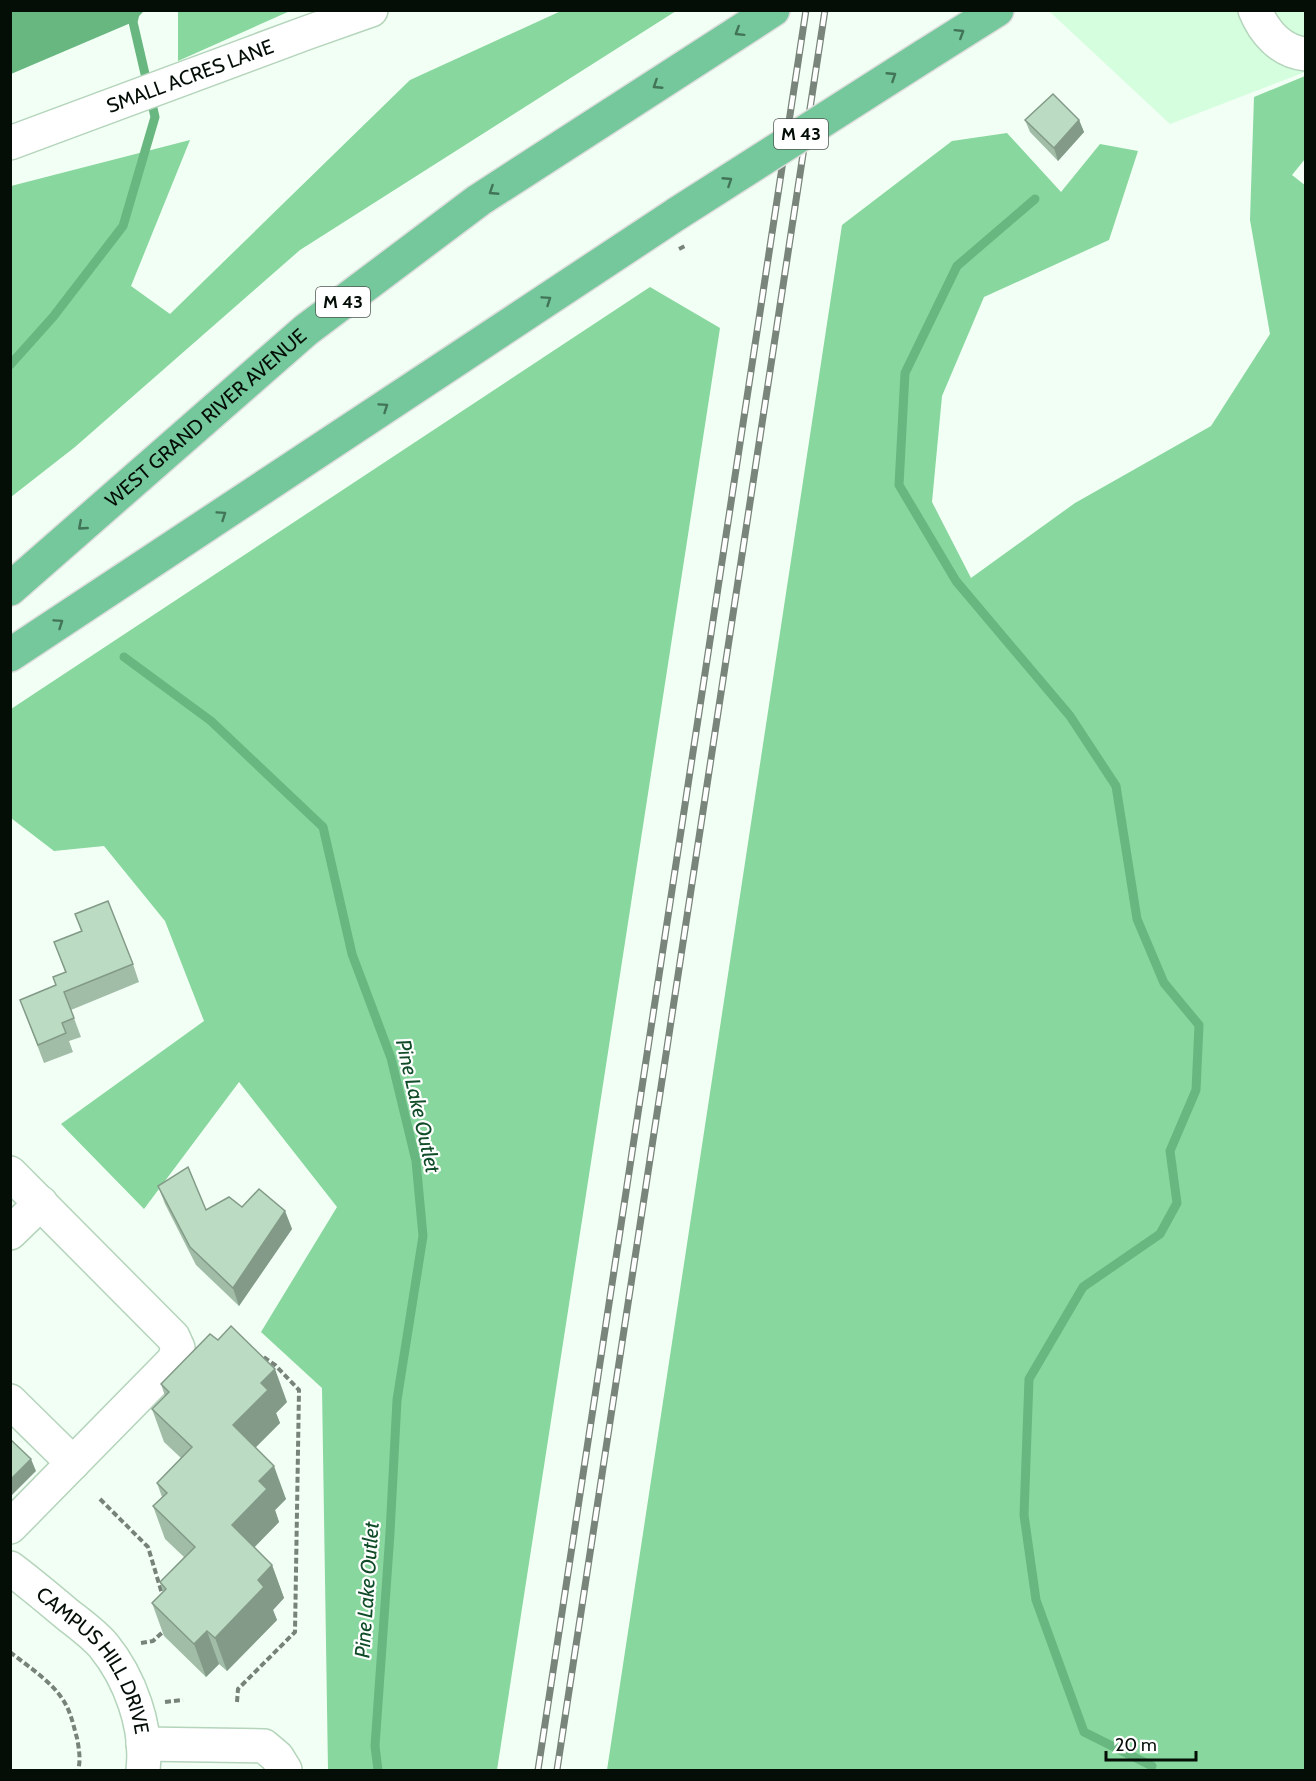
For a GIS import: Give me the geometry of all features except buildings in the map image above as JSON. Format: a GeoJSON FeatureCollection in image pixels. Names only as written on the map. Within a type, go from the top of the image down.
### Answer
{"type":"FeatureCollection","features":[{"type":"Feature","properties":{"kind":"main road","name":"WEST GRAND RIVER AVENUE"},"geometry":{"type":"LineString","coordinates":[[10,589],[306,330],[478,200],[773,10]]}},
{"type":"Feature","properties":{"kind":"main road","name":"M 43"},"geometry":{"type":"LineString","coordinates":[[10,655],[678,213],[997,10]]}},
{"type":"Feature","properties":{"kind":"street","name":"SMALL ACRES LANE"},"geometry":{"type":"LineString","coordinates":[[10,143],[371,10]]}},
{"type":"Feature","properties":{"kind":"street"},"geometry":{"type":"LineString","coordinates":[[1255,10],[1261,25],[1279,45],[1297,54],[1305,54]]}},
{"type":"Feature","properties":{"kind":"street"},"geometry":{"type":"LineString","coordinates":[[10,1173],[173,1336],[178,1348],[174,1360],[10,1527]]}},
{"type":"Feature","properties":{"kind":"street"},"geometry":{"type":"LineString","coordinates":[[10,1233],[40,1203]]}},
{"type":"Feature","properties":{"kind":"street"},"geometry":{"type":"LineString","coordinates":[[10,1401],[73,1463]]}},
{"type":"Feature","properties":{"kind":"street","name":"CAMPUS HILL DRIVE"},"geometry":{"type":"LineString","coordinates":[[10,1568],[102,1644],[113,1659],[130,1691],[138,1714],[143,1757]]}},
{"type":"Feature","properties":{"kind":"street"},"geometry":{"type":"LineString","coordinates":[[143,1757],[264,1746],[277,1757],[285,1770]]}},
{"type":"Feature","properties":{"kind":"path"},"geometry":{"type":"LineString","coordinates":[[237,1702],[238,1689],[295,1632],[299,1390],[275,1365],[256,1353]]}},
{"type":"Feature","properties":{"kind":"path"},"geometry":{"type":"LineString","coordinates":[[100,1499],[148,1547],[165,1601]]}},
{"type":"Feature","properties":{"kind":"path"},"geometry":{"type":"LineString","coordinates":[[140,1643],[153,1641],[172,1623]]}},
{"type":"Feature","properties":{"kind":"path"},"geometry":{"type":"LineString","coordinates":[[10,1652],[53,1688],[67,1707],[72,1718],[78,1746],[80,1763],[78,1770]]}},
{"type":"Feature","properties":{"kind":"path"},"geometry":{"type":"LineString","coordinates":[[159,1703],[183,1700]]}},
{"type":"Feature","properties":{"kind":"shaded area"},"geometry":{"type":"Polygon","coordinates":[[[11,10],[144,11],[133,22],[11,74],[11,10]]]}},
{"type":"Feature","properties":{"kind":"shaded area"},"geometry":{"type":"Polygon","coordinates":[[[178,10],[290,11],[178,61],[178,10]]]}},
{"type":"Feature","properties":{"kind":"shaded area"},"geometry":{"type":"Polygon","coordinates":[[[561,11],[676,11],[300,250],[75,447],[11,497],[11,186],[190,140],[131,286],[170,314],[410,80],[561,11]]]}},
{"type":"Feature","properties":{"kind":"shaded area"},"geometry":{"type":"Polygon","coordinates":[[[1049,11],[1305,11],[1305,72],[1170,124],[1049,11]]]}},
{"type":"Feature","properties":{"kind":"shaded area"},"geometry":{"type":"Polygon","coordinates":[[[1305,76],[1305,159],[1292,175],[1306,186],[1305,1770],[607,1770],[842,225],[952,141],[1007,133],[1061,192],[1100,144],[1138,151],[1109,240],[984,297],[942,396],[932,502],[971,578],[1075,503],[1211,426],[1270,334],[1250,220],[1254,97],[1305,76]]]}},
{"type":"Feature","properties":{"kind":"shaded area"},"geometry":{"type":"Polygon","coordinates":[[[650,287],[720,328],[497,1770],[328,1770],[322,1388],[261,1332],[337,1207],[239,1082],[144,1209],[61,1124],[204,1021],[165,921],[104,846],[54,851],[11,818],[11,709],[650,287]]]}},
{"type":"Feature","properties":{"kind":"waterway","name":"Pine Lake Outlet"},"geometry":{"type":"LineString","coordinates":[[10,365],[53,317],[123,226],[155,117],[133,22],[136,10]]}},
{"type":"Feature","properties":{"kind":"waterway"},"geometry":{"type":"LineString","coordinates":[[1035,199],[957,266],[905,373],[899,485],[956,581],[1070,716],[1116,786],[1137,919],[1164,983],[1199,1025],[1196,1090],[1170,1151],[1177,1203],[1160,1234],[1083,1287],[1029,1379],[1024,1515],[1036,1600],[1084,1732],[1152,1766]]}},
{"type":"Feature","properties":{"kind":"waterway","name":"Pine Lake Outlet"},"geometry":{"type":"LineString","coordinates":[[124,657],[211,721],[323,827],[352,954],[391,1058],[416,1161],[423,1236],[397,1400],[375,1746],[378,1770]]}},
{"type":"Feature","properties":{"kind":"railway"},"geometry":{"type":"LineString","coordinates":[[538,1770],[806,10]]}},
{"type":"Feature","properties":{"kind":"railway"},"geometry":{"type":"LineString","coordinates":[[557,1770],[825,10]]}}]}
